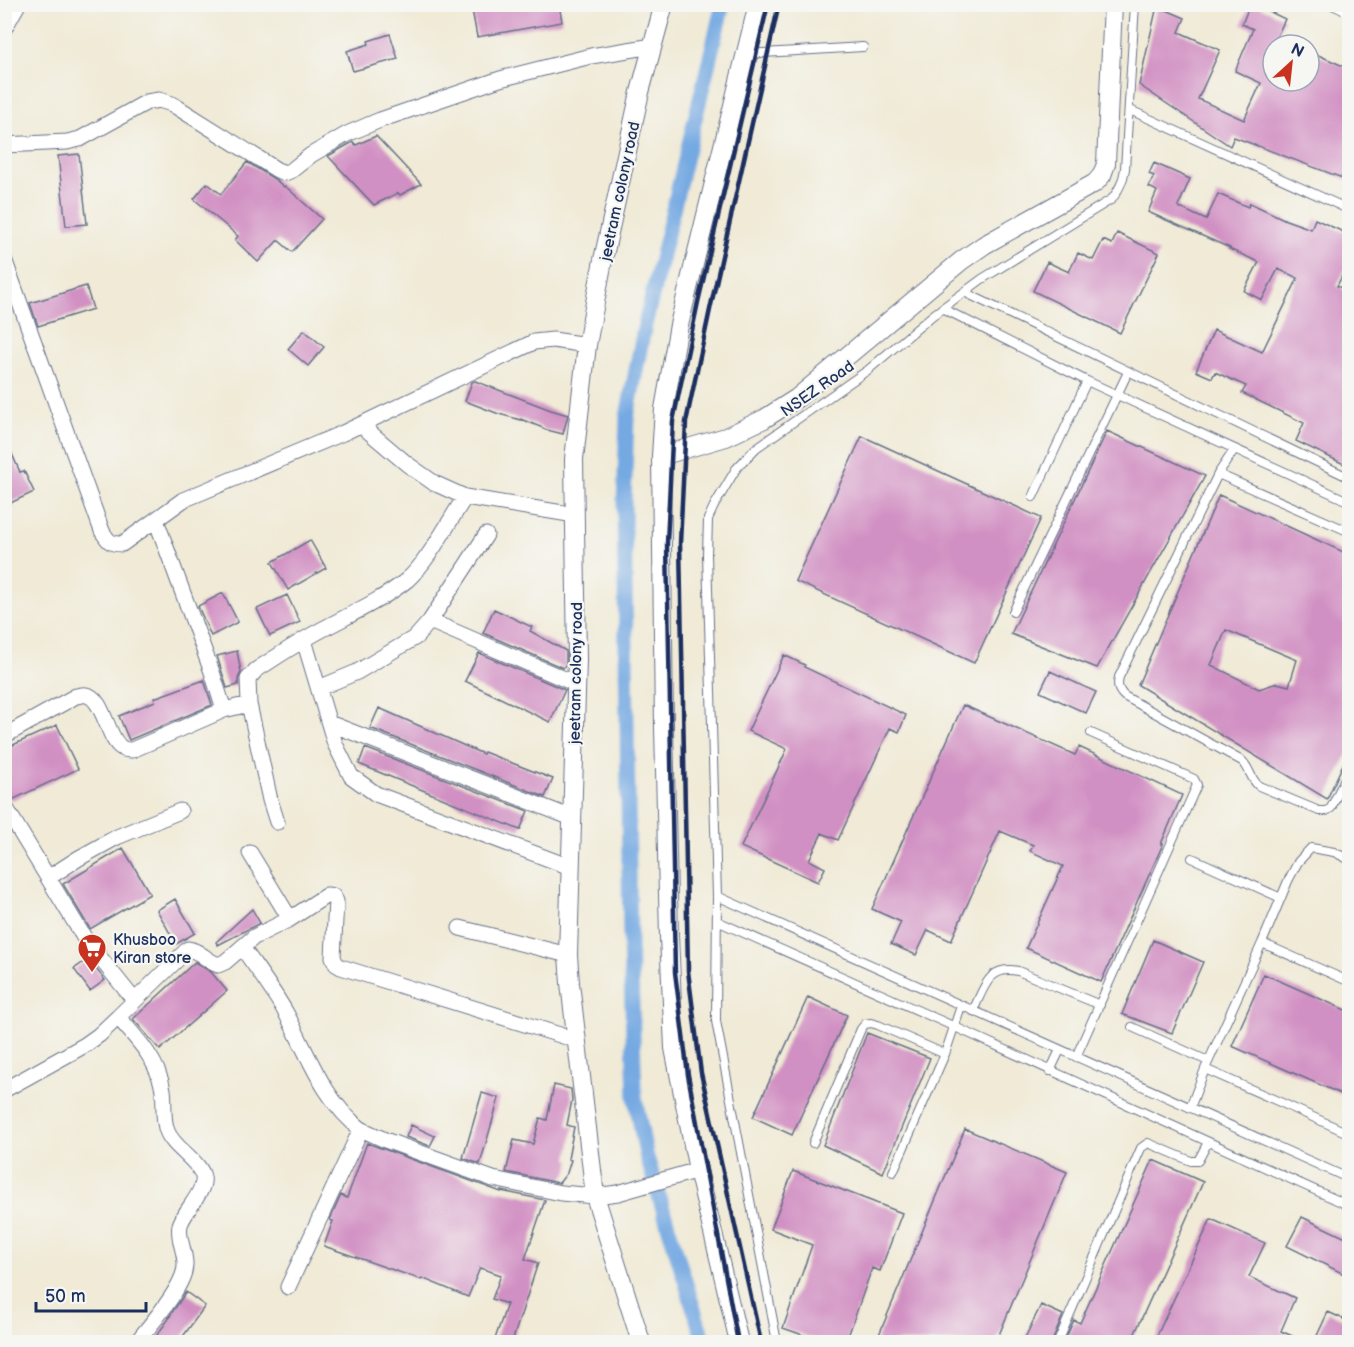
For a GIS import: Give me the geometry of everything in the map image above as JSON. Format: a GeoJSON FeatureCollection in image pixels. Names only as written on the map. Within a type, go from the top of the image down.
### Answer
{"type":"FeatureCollection","features":[{"type":"Feature","properties":{"kind":"street"},"geometry":{"type":"LineString","coordinates":[[4,28],[18,4]]}},
{"type":"Feature","properties":{"kind":"street","name":"jeetram colony road"},"geometry":{"type":"LineString","coordinates":[[641,1342],[595,1196],[568,955],[577,660],[574,459],[587,345],[623,166],[664,4]]}},
{"type":"Feature","properties":{"kind":"street"},"geometry":{"type":"LineString","coordinates":[[739,1342],[692,1172],[674,1048],[664,728],[662,456],[664,409],[679,325],[758,4]]}},
{"type":"Feature","properties":{"kind":"street"},"geometry":{"type":"LineString","coordinates":[[662,456],[726,437],[772,414],[796,398],[971,254],[1095,183],[1102,175],[1106,164],[1113,4]]}},
{"type":"Feature","properties":{"kind":"street"},"geometry":{"type":"LineString","coordinates":[[4,146],[80,139],[147,102],[159,100],[172,104],[285,173],[347,134],[434,101],[500,79],[591,56],[653,46]]}},
{"type":"Feature","properties":{"kind":"street"},"geometry":{"type":"LineString","coordinates":[[4,259],[98,520],[107,539],[114,544],[122,544],[183,500],[361,425],[534,342],[553,339],[587,345]]}},
{"type":"Feature","properties":{"kind":"street"},"geometry":{"type":"LineString","coordinates":[[361,425],[407,464],[434,483],[465,497],[574,515]]}},
{"type":"Feature","properties":{"kind":"street"},"geometry":{"type":"LineString","coordinates":[[277,822],[249,704],[248,679],[256,670],[379,598],[407,579],[425,558],[465,497]]}},
{"type":"Feature","properties":{"kind":"street"},"geometry":{"type":"LineString","coordinates":[[156,520],[224,710]]}},
{"type":"Feature","properties":{"kind":"street"},"geometry":{"type":"LineString","coordinates":[[319,688],[357,672],[416,637],[430,621],[486,535]]}},
{"type":"Feature","properties":{"kind":"street"},"geometry":{"type":"LineString","coordinates":[[430,621],[576,684]]}},
{"type":"Feature","properties":{"kind":"street"},"geometry":{"type":"LineString","coordinates":[[304,640],[335,744],[351,776],[376,794],[570,867]]}},
{"type":"Feature","properties":{"kind":"street"},"geometry":{"type":"LineString","coordinates":[[4,735],[76,696],[85,694],[97,704],[117,744],[124,750],[132,750],[224,710],[249,704]]}},
{"type":"Feature","properties":{"kind":"street"},"geometry":{"type":"LineString","coordinates":[[329,723],[572,818]]}},
{"type":"Feature","properties":{"kind":"street"},"geometry":{"type":"LineString","coordinates":[[4,805],[85,939],[134,1000]]}},
{"type":"Feature","properties":{"kind":"street"},"geometry":{"type":"LineString","coordinates":[[48,878],[117,837],[180,811]]}},
{"type":"Feature","properties":{"kind":"street"},"geometry":{"type":"LineString","coordinates":[[250,853],[291,919]]}},
{"type":"Feature","properties":{"kind":"street"},"geometry":{"type":"LineString","coordinates":[[4,1090],[99,1035],[188,949],[194,949],[218,965],[225,962],[254,937],[291,919],[327,895],[333,896],[336,901],[333,957],[336,964],[576,1040]]}},
{"type":"Feature","properties":{"kind":"street"},"geometry":{"type":"LineString","coordinates":[[460,928],[568,955]]}},
{"type":"Feature","properties":{"kind":"street"},"geometry":{"type":"LineString","coordinates":[[242,947],[284,1011],[324,1087],[348,1120],[361,1129],[493,1179],[561,1193],[595,1196],[618,1193],[692,1172]]}},
{"type":"Feature","properties":{"kind":"street"},"geometry":{"type":"LineString","coordinates":[[118,1017],[149,1053],[160,1075],[164,1092],[166,1130],[175,1144],[201,1170],[204,1178],[202,1186],[180,1225],[179,1233],[185,1258],[182,1278],[175,1292],[137,1342]]}},
{"type":"Feature","properties":{"kind":"street"},"geometry":{"type":"LineString","coordinates":[[288,1287],[361,1129]]}},
{"type":"Feature","properties":{"kind":"lane","name":"NSEZ Road"},"geometry":{"type":"LineString","coordinates":[[777,1342],[716,1021],[717,896],[707,555],[708,519],[736,469],[756,448],[868,370],[964,292],[1112,199],[1119,191],[1124,179],[1130,110],[1135,4]]}},
{"type":"Feature","properties":{"kind":"lane"},"geometry":{"type":"LineString","coordinates":[[1330,4],[1350,13]]}},
{"type":"Feature","properties":{"kind":"lane"},"geometry":{"type":"LineString","coordinates":[[746,54],[864,47]]}},
{"type":"Feature","properties":{"kind":"lane"},"geometry":{"type":"LineString","coordinates":[[1130,110],[1350,210]]}},
{"type":"Feature","properties":{"kind":"lane"},"geometry":{"type":"LineString","coordinates":[[964,292],[1350,478]]}},
{"type":"Feature","properties":{"kind":"lane"},"geometry":{"type":"LineString","coordinates":[[942,308],[1117,396],[1350,502]]}},
{"type":"Feature","properties":{"kind":"lane"},"geometry":{"type":"LineString","coordinates":[[1013,612],[1128,372]]}},
{"type":"Feature","properties":{"kind":"lane"},"geometry":{"type":"LineString","coordinates":[[1033,497],[1087,381]]}},
{"type":"Feature","properties":{"kind":"lane"},"geometry":{"type":"LineString","coordinates":[[1234,450],[1218,474],[1119,677],[1119,690],[1124,696],[1242,761],[1248,766],[1252,778],[1259,786],[1319,811],[1331,808],[1350,768]]}},
{"type":"Feature","properties":{"kind":"lane"},"geometry":{"type":"LineString","coordinates":[[1218,474],[1350,532]]}},
{"type":"Feature","properties":{"kind":"lane"},"geometry":{"type":"LineString","coordinates":[[1076,1057],[1197,785],[1194,779],[1091,733]]}},
{"type":"Feature","properties":{"kind":"lane"},"geometry":{"type":"LineString","coordinates":[[1190,1108],[1298,862],[1311,848],[1334,852],[1350,860]]}},
{"type":"Feature","properties":{"kind":"lane"},"geometry":{"type":"LineString","coordinates":[[1192,858],[1281,898]]}},
{"type":"Feature","properties":{"kind":"lane"},"geometry":{"type":"LineString","coordinates":[[717,896],[1350,1179]]}},
{"type":"Feature","properties":{"kind":"lane"},"geometry":{"type":"LineString","coordinates":[[717,921],[1350,1206]]}},
{"type":"Feature","properties":{"kind":"lane"},"geometry":{"type":"LineString","coordinates":[[1262,943],[1350,982]]}},
{"type":"Feature","properties":{"kind":"lane"},"geometry":{"type":"LineString","coordinates":[[973,1011],[991,977],[998,971],[1007,969],[1018,971],[1100,1005]]}},
{"type":"Feature","properties":{"kind":"lane"},"geometry":{"type":"LineString","coordinates":[[893,1172],[945,1054],[961,1006]]}},
{"type":"Feature","properties":{"kind":"lane"},"geometry":{"type":"LineString","coordinates":[[813,1143],[865,1024],[878,1025],[945,1054]]}},
{"type":"Feature","properties":{"kind":"lane"},"geometry":{"type":"LineString","coordinates":[[1132,1026],[1282,1103],[1350,1134]]}},
{"type":"Feature","properties":{"kind":"lane"},"geometry":{"type":"LineString","coordinates":[[1050,1071],[1060,1050]]}},
{"type":"Feature","properties":{"kind":"lane"},"geometry":{"type":"LineString","coordinates":[[1058,1342],[1141,1148],[1148,1143],[1195,1162],[1198,1161],[1208,1142]]}},
{"type":"Feature","properties":{"kind":"building"},"geometry":{"type":"Polygon","coordinates":[[[471,4],[559,4],[562,22],[477,37],[471,4]]]}},
{"type":"Feature","properties":{"kind":"building"},"geometry":{"type":"Polygon","coordinates":[[[1250,4],[1285,19],[1279,33],[1261,33],[1261,83],[1235,71],[1253,29],[1242,24],[1250,4]]]}},
{"type":"Feature","properties":{"kind":"building"},"geometry":{"type":"Polygon","coordinates":[[[1157,6],[1185,18],[1179,32],[1220,50],[1198,99],[1244,120],[1261,83],[1261,93],[1321,93],[1321,56],[1350,69],[1350,181],[1234,137],[1230,146],[1139,85],[1157,6]]]}},
{"type":"Feature","properties":{"kind":"building"},"geometry":{"type":"Polygon","coordinates":[[[390,34],[398,59],[353,71],[347,51],[390,34]]]}},
{"type":"Feature","properties":{"kind":"building"},"geometry":{"type":"Polygon","coordinates":[[[376,136],[421,184],[374,205],[328,156],[353,142],[356,145],[376,136]]]}},
{"type":"Feature","properties":{"kind":"building"},"geometry":{"type":"Polygon","coordinates":[[[79,154],[87,224],[66,226],[58,156],[79,154]]]}},
{"type":"Feature","properties":{"kind":"building"},"geometry":{"type":"Polygon","coordinates":[[[247,162],[285,186],[322,219],[292,252],[278,240],[258,262],[235,240],[238,236],[194,199],[207,183],[221,194],[247,162]]]}},
{"type":"Feature","properties":{"kind":"building"},"geometry":{"type":"Polygon","coordinates":[[[1154,163],[1190,179],[1178,207],[1206,220],[1218,194],[1248,207],[1250,203],[1311,229],[1315,219],[1350,235],[1350,260],[1337,286],[1350,292],[1350,467],[1296,441],[1304,423],[1242,393],[1246,386],[1215,372],[1212,378],[1196,371],[1214,330],[1262,352],[1298,278],[1278,269],[1262,300],[1244,291],[1259,262],[1148,212],[1157,191],[1149,187],[1154,176],[1149,174],[1154,163]]]}},
{"type":"Feature","properties":{"kind":"building"},"geometry":{"type":"Polygon","coordinates":[[[1117,233],[1159,253],[1120,333],[1033,291],[1047,262],[1069,272],[1078,253],[1093,260],[1103,240],[1112,244],[1117,233]]]}},
{"type":"Feature","properties":{"kind":"building"},"geometry":{"type":"Polygon","coordinates":[[[86,286],[93,309],[38,326],[30,303],[86,286]]]}},
{"type":"Feature","properties":{"kind":"building"},"geometry":{"type":"Polygon","coordinates":[[[304,330],[324,347],[308,366],[288,349],[304,330]]]}},
{"type":"Feature","properties":{"kind":"building"},"geometry":{"type":"Polygon","coordinates":[[[475,381],[568,415],[563,434],[465,401],[472,382],[475,381]]]}},
{"type":"Feature","properties":{"kind":"building"},"geometry":{"type":"Polygon","coordinates":[[[1107,431],[1205,476],[1097,668],[1011,634],[1107,431]]]}},
{"type":"Feature","properties":{"kind":"building"},"geometry":{"type":"Polygon","coordinates":[[[4,436],[20,472],[24,471],[34,492],[4,506],[4,436]]]}},
{"type":"Feature","properties":{"kind":"building"},"geometry":{"type":"Polygon","coordinates":[[[862,436],[1041,518],[974,663],[795,581],[862,436]]]}},
{"type":"Feature","properties":{"kind":"building"},"geometry":{"type":"Polygon","coordinates":[[[1219,495],[1350,555],[1350,749],[1327,799],[1138,685],[1219,495]],[[1226,630],[1211,665],[1259,689],[1277,683],[1289,686],[1297,660],[1226,630]]]}},
{"type":"Feature","properties":{"kind":"building"},"geometry":{"type":"Polygon","coordinates":[[[310,540],[326,568],[288,590],[272,562],[310,540]]]}},
{"type":"Feature","properties":{"kind":"building"},"geometry":{"type":"Polygon","coordinates":[[[223,593],[238,622],[211,636],[198,606],[223,593]]]}},
{"type":"Feature","properties":{"kind":"building"},"geometry":{"type":"Polygon","coordinates":[[[287,595],[300,622],[270,636],[257,609],[287,595]]]}},
{"type":"Feature","properties":{"kind":"building"},"geometry":{"type":"Polygon","coordinates":[[[494,609],[532,627],[530,631],[566,651],[566,664],[563,668],[483,633],[494,609]]]}},
{"type":"Feature","properties":{"kind":"building"},"geometry":{"type":"Polygon","coordinates":[[[237,651],[241,672],[238,685],[227,688],[217,656],[237,651]]]}},
{"type":"Feature","properties":{"kind":"building"},"geometry":{"type":"Polygon","coordinates":[[[479,653],[565,690],[550,722],[465,681],[479,653]]]}},
{"type":"Feature","properties":{"kind":"building"},"geometry":{"type":"Polygon","coordinates":[[[784,655],[805,665],[804,667],[906,715],[899,732],[890,728],[838,840],[822,833],[809,860],[825,868],[818,882],[741,847],[787,749],[748,731],[784,655]]]}},
{"type":"Feature","properties":{"kind":"building"},"geometry":{"type":"Polygon","coordinates":[[[1050,671],[1096,692],[1086,713],[1040,692],[1050,671]]]}},
{"type":"Feature","properties":{"kind":"building"},"geometry":{"type":"Polygon","coordinates":[[[204,680],[212,705],[129,740],[119,716],[155,701],[154,698],[204,680]]]}},
{"type":"Feature","properties":{"kind":"building"},"geometry":{"type":"Polygon","coordinates":[[[963,705],[1075,755],[1079,747],[1182,795],[1161,844],[1163,844],[1101,982],[1026,948],[1063,866],[1030,851],[1033,845],[1000,831],[951,941],[928,930],[916,955],[891,944],[901,922],[872,909],[963,705]]]}},
{"type":"Feature","properties":{"kind":"building"},"geometry":{"type":"Polygon","coordinates":[[[379,708],[483,754],[484,752],[553,779],[545,797],[370,728],[379,708]]]}},
{"type":"Feature","properties":{"kind":"building"},"geometry":{"type":"Polygon","coordinates":[[[57,725],[78,769],[12,800],[4,795],[4,749],[57,725]]]}},
{"type":"Feature","properties":{"kind":"building"},"geometry":{"type":"Polygon","coordinates":[[[365,748],[528,811],[520,830],[359,764],[365,748]]]}},
{"type":"Feature","properties":{"kind":"building"},"geometry":{"type":"Polygon","coordinates":[[[123,848],[150,894],[90,929],[63,884],[123,848]]]}},
{"type":"Feature","properties":{"kind":"building"},"geometry":{"type":"Polygon","coordinates":[[[175,899],[195,933],[176,944],[157,910],[175,899]]]}},
{"type":"Feature","properties":{"kind":"building"},"geometry":{"type":"Polygon","coordinates":[[[252,909],[260,923],[218,945],[216,942],[252,909]]]}},
{"type":"Feature","properties":{"kind":"building"},"geometry":{"type":"Polygon","coordinates":[[[1153,940],[1203,962],[1172,1033],[1122,1014],[1153,940]]]}},
{"type":"Feature","properties":{"kind":"building","name":"Khusboo Kiran store"},"geometry":{"type":"Polygon","coordinates":[[[88,959],[105,980],[90,991],[74,969],[88,959]]]}},
{"type":"Feature","properties":{"kind":"building"},"geometry":{"type":"Polygon","coordinates":[[[195,962],[211,972],[227,991],[160,1050],[133,1019],[195,962]]]}},
{"type":"Feature","properties":{"kind":"building"},"geometry":{"type":"Polygon","coordinates":[[[1264,974],[1350,1012],[1350,1098],[1232,1046],[1264,974]]]}},
{"type":"Feature","properties":{"kind":"building"},"geometry":{"type":"Polygon","coordinates":[[[808,997],[847,1015],[792,1135],[753,1117],[808,997]]]}},
{"type":"Feature","properties":{"kind":"building"},"geometry":{"type":"Polygon","coordinates":[[[867,1033],[930,1058],[883,1173],[823,1145],[867,1033]]]}},
{"type":"Feature","properties":{"kind":"building"},"geometry":{"type":"Polygon","coordinates":[[[554,1085],[571,1089],[572,1100],[567,1125],[574,1127],[568,1159],[571,1160],[567,1173],[559,1183],[506,1172],[514,1140],[533,1144],[540,1118],[547,1120],[554,1085]]]}},
{"type":"Feature","properties":{"kind":"building"},"geometry":{"type":"Polygon","coordinates":[[[482,1093],[499,1098],[480,1164],[463,1158],[482,1093]]]}},
{"type":"Feature","properties":{"kind":"building"},"geometry":{"type":"Polygon","coordinates":[[[411,1125],[435,1136],[430,1146],[406,1137],[411,1125]]]}},
{"type":"Feature","properties":{"kind":"building"},"geometry":{"type":"Polygon","coordinates":[[[965,1129],[1067,1172],[996,1342],[876,1342],[965,1129]]]}},
{"type":"Feature","properties":{"kind":"building"},"geometry":{"type":"Polygon","coordinates":[[[367,1143],[501,1192],[545,1200],[525,1259],[538,1263],[512,1342],[494,1342],[507,1304],[492,1299],[501,1275],[480,1268],[468,1297],[422,1278],[422,1280],[324,1246],[333,1221],[330,1220],[332,1215],[341,1195],[347,1198],[367,1143]]]}},
{"type":"Feature","properties":{"kind":"building"},"geometry":{"type":"Polygon","coordinates":[[[1153,1160],[1203,1182],[1131,1342],[1064,1342],[1074,1320],[1080,1323],[1153,1160]]]}},
{"type":"Feature","properties":{"kind":"building"},"geometry":{"type":"Polygon","coordinates":[[[793,1171],[902,1213],[880,1271],[872,1268],[846,1342],[823,1342],[783,1328],[812,1245],[771,1229],[793,1171]]]}},
{"type":"Feature","properties":{"kind":"building"},"geometry":{"type":"Polygon","coordinates":[[[1302,1217],[1350,1240],[1350,1277],[1287,1246],[1302,1217]]]}},
{"type":"Feature","properties":{"kind":"building"},"geometry":{"type":"Polygon","coordinates":[[[1211,1219],[1265,1243],[1249,1277],[1295,1298],[1281,1331],[1306,1342],[1154,1342],[1211,1219]]]}},
{"type":"Feature","properties":{"kind":"building"},"geometry":{"type":"Polygon","coordinates":[[[186,1292],[205,1306],[179,1342],[152,1342],[170,1317],[186,1292]]]}},
{"type":"Feature","properties":{"kind":"building"},"geometry":{"type":"Polygon","coordinates":[[[1041,1305],[1063,1315],[1052,1342],[1023,1342],[1041,1305]]]}},
{"type":"Feature","properties":{"kind":"building"},"geometry":{"type":"Polygon","coordinates":[[[1328,1312],[1350,1322],[1350,1342],[1314,1342],[1328,1312]]]}},
{"type":"Feature","properties":{"kind":"waterway"},"geometry":{"type":"LineString","coordinates":[[704,1342],[646,1154],[635,1097],[630,943],[624,505],[627,417],[644,329],[723,4]]}},
{"type":"Feature","properties":{"kind":"railway"},"geometry":{"type":"LineString","coordinates":[[738,1342],[688,1075],[675,972],[667,543],[673,421],[698,302],[768,4]]}},
{"type":"Feature","properties":{"kind":"railway"},"geometry":{"type":"LineString","coordinates":[[761,1342],[701,1073],[688,971],[680,543],[686,422],[779,4]]}},
{"type":"Feature","properties":{"kind":"place","name":"Khusboo Kiran store"},"geometry":{"type":"Point","coordinates":[92,974]}}]}
